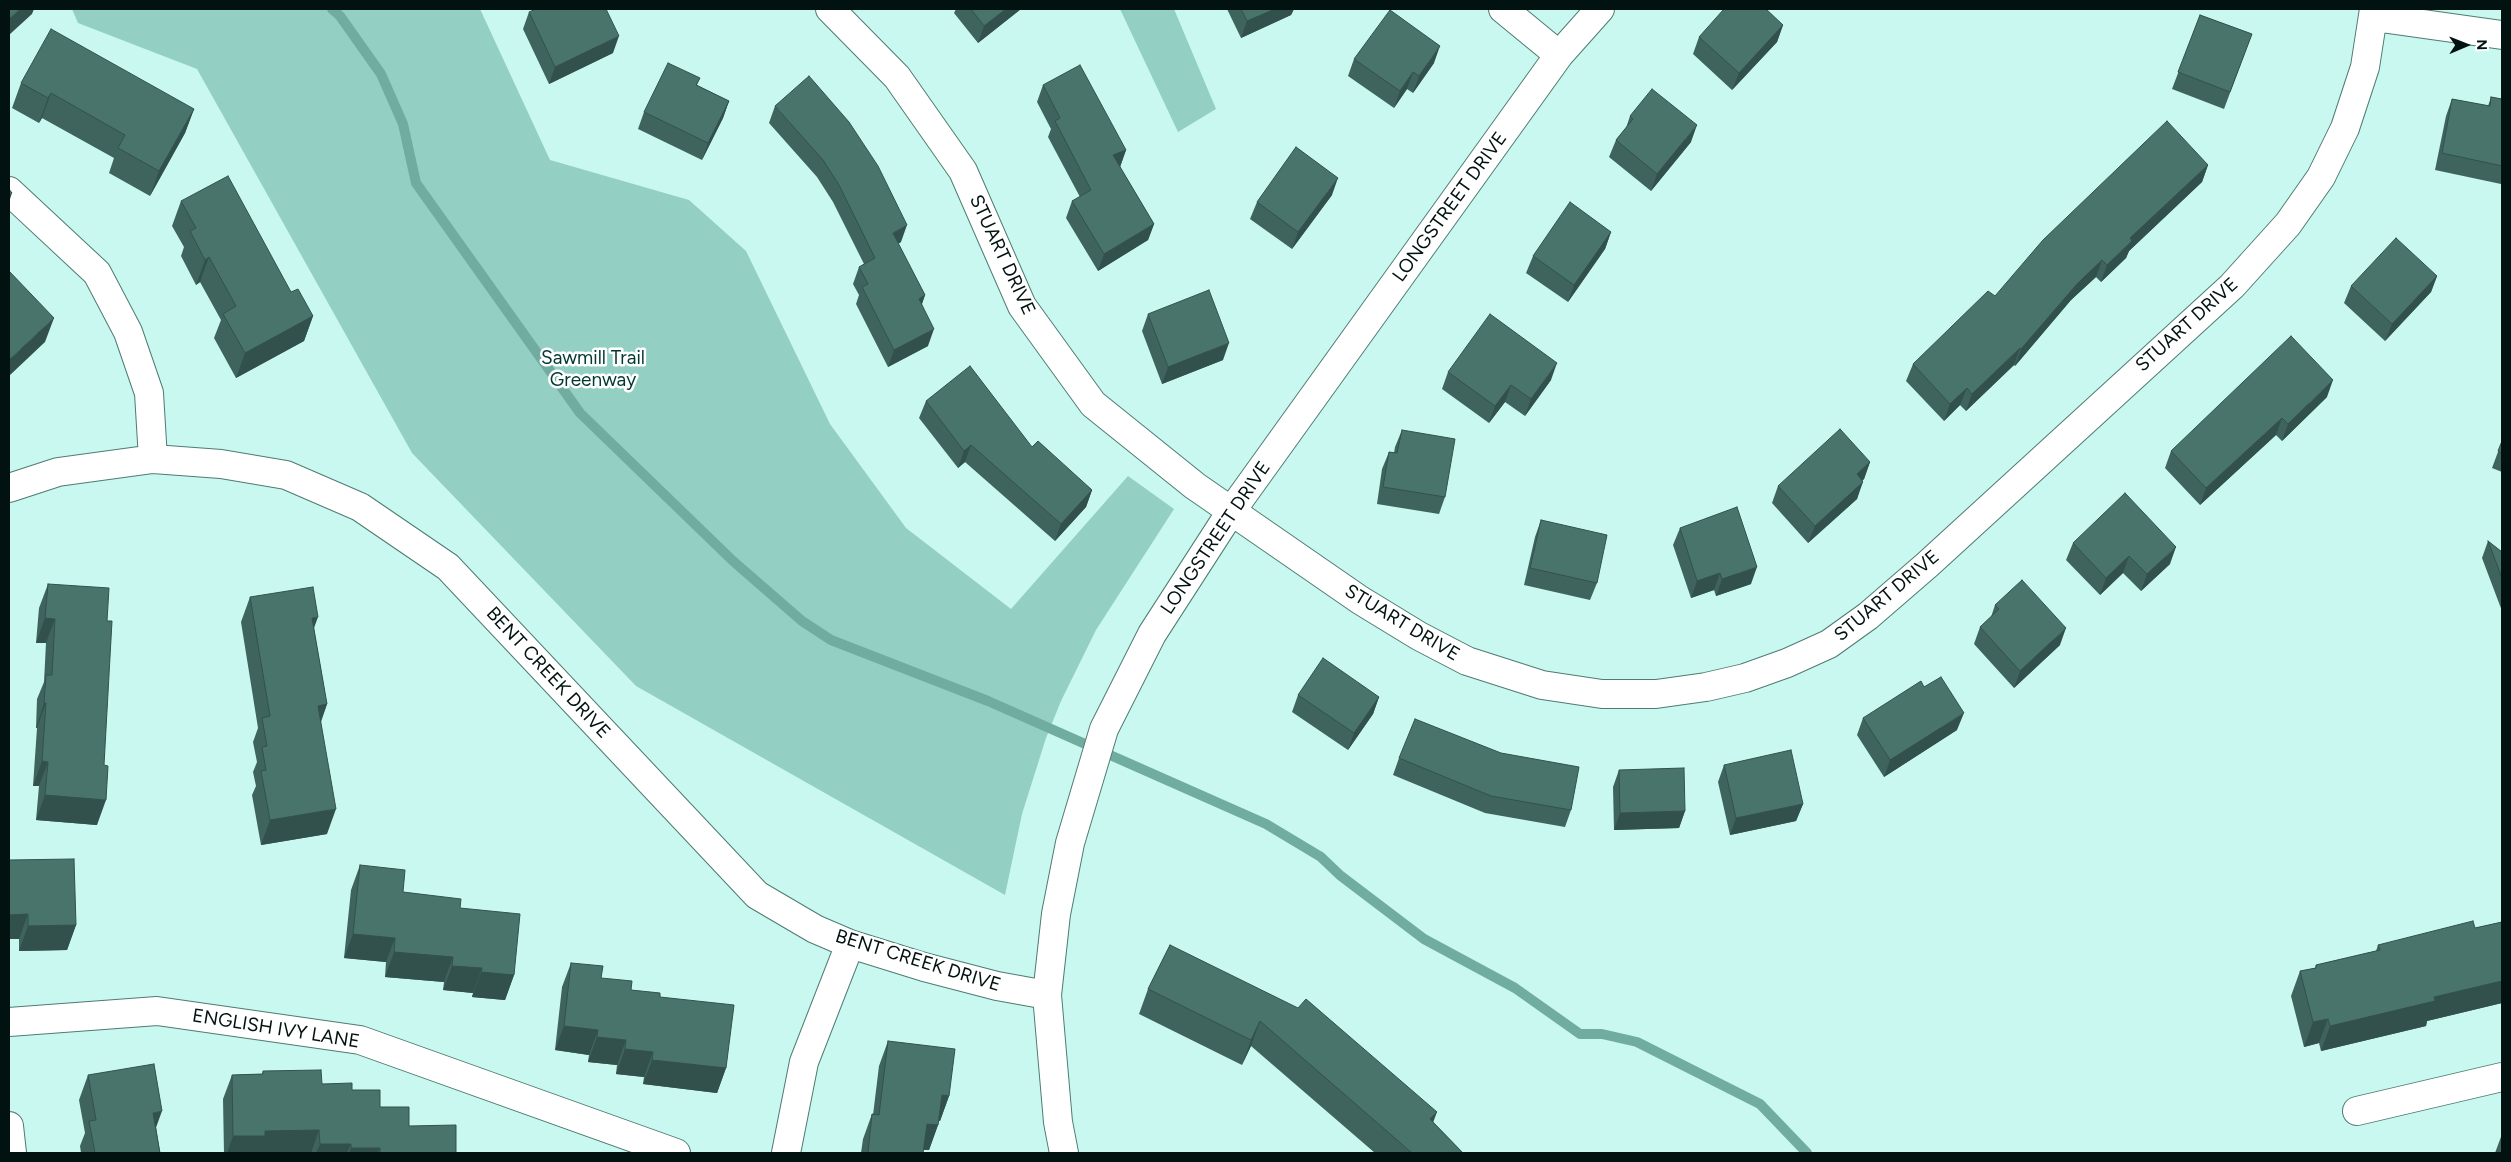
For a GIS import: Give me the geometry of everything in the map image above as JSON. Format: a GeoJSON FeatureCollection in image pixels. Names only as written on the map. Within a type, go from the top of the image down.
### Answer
{"type":"FeatureCollection","features":[{"type":"Feature","properties":{"kind":"street","name":"STUART DRIVE"},"geometry":{"type":"LineString","coordinates":[[830,9],[897,77],[963,171],[1022,306],[1093,404],[1195,486],[1360,600],[1418,636],[1467,661],[1542,685],[1602,694],[1656,694],[1706,687],[1745,678],[1787,663],[1830,644],[1868,616],[2232,286],[2288,224],[2321,177],[2345,128],[2365,67],[2374,13]]}},
{"type":"Feature","properties":{"kind":"street"},"geometry":{"type":"LineString","coordinates":[[1503,9],[1559,55]]}},
{"type":"Feature","properties":{"kind":"street","name":"LONGSTREET DRIVE"},"geometry":{"type":"LineString","coordinates":[[1064,1153],[1058,1122],[1047,995],[1056,914],[1070,843],[1104,729],[1152,634],[1232,510],[1559,55],[1600,9]]}},
{"type":"Feature","properties":{"kind":"street"},"geometry":{"type":"LineString","coordinates":[[2374,13],[2502,35]]}},
{"type":"Feature","properties":{"kind":"street"},"geometry":{"type":"LineString","coordinates":[[9,191],[97,272],[128,332],[149,392],[153,459]]}},
{"type":"Feature","properties":{"kind":"street","name":"BENT CREEK DRIVE"},"geometry":{"type":"LineString","coordinates":[[9,488],[58,472],[153,459],[221,464],[286,475],[360,508],[448,567],[757,895],[815,929],[850,944],[924,967],[997,986],[1047,995]]}},
{"type":"Feature","properties":{"kind":"street"},"geometry":{"type":"LineString","coordinates":[[786,1153],[804,1062],[850,944]]}},
{"type":"Feature","properties":{"kind":"street","name":"ENGLISH IVY LANE"},"geometry":{"type":"LineString","coordinates":[[9,1022],[157,1011],[360,1040],[676,1153]]}},
{"type":"Feature","properties":{"kind":"street"},"geometry":{"type":"LineString","coordinates":[[2357,1111],[2502,1077]]}},
{"type":"Feature","properties":{"kind":"street"},"geometry":{"type":"LineString","coordinates":[[9,1126],[12,1153]]}},
{"type":"Feature","properties":{"kind":"green space","name":"Sawmill Trail Greenway"},"geometry":{"type":"Polygon","coordinates":[[[72,9],[480,9],[550,160],[689,200],[746,251],[830,424],[906,528],[1011,609],[1128,476],[1174,509],[1096,630],[1061,701],[1046,738],[1022,814],[1005,895],[636,686],[412,453],[197,69],[78,23],[72,9]]]}},
{"type":"Feature","properties":{"kind":"green space"},"geometry":{"type":"Polygon","coordinates":[[[1120,9],[1174,9],[1216,109],[1178,132],[1120,9]]]}},
{"type":"Feature","properties":{"kind":"building"},"geometry":{"type":"Polygon","coordinates":[[[9,9],[20,9],[9,19],[9,9]]]}},
{"type":"Feature","properties":{"kind":"building"},"geometry":{"type":"Polygon","coordinates":[[[536,9],[606,9],[619,36],[555,67],[529,12],[536,9]]]}},
{"type":"Feature","properties":{"kind":"building"},"geometry":{"type":"Polygon","coordinates":[[[971,9],[1006,9],[984,26],[971,9]]]}},
{"type":"Feature","properties":{"kind":"building"},"geometry":{"type":"Polygon","coordinates":[[[1241,9],[1275,9],[1247,21],[1241,9]]]}},
{"type":"Feature","properties":{"kind":"building"},"geometry":{"type":"Polygon","coordinates":[[[1724,9],[1766,9],[1783,25],[1739,73],[1699,37],[1724,9]]]}},
{"type":"Feature","properties":{"kind":"building"},"geometry":{"type":"Polygon","coordinates":[[[1390,10],[1440,46],[1419,76],[1413,72],[1400,91],[1354,59],[1390,10]]]}},
{"type":"Feature","properties":{"kind":"building"},"geometry":{"type":"Polygon","coordinates":[[[2200,15],[2252,34],[2230,92],[2178,72],[2200,15]]]}},
{"type":"Feature","properties":{"kind":"building"},"geometry":{"type":"Polygon","coordinates":[[[51,29],[194,109],[159,171],[118,148],[125,135],[51,93],[48,98],[21,83],[51,29]]]}},
{"type":"Feature","properties":{"kind":"building"},"geometry":{"type":"Polygon","coordinates":[[[668,63],[700,78],[696,85],[729,101],[708,143],[644,112],[668,63]]]}},
{"type":"Feature","properties":{"kind":"building"},"geometry":{"type":"Polygon","coordinates":[[[1080,65],[1126,150],[1113,155],[1154,224],[1104,254],[1072,201],[1091,190],[1055,121],[1060,118],[1043,85],[1080,65]]]}},
{"type":"Feature","properties":{"kind":"building"},"geometry":{"type":"Polygon","coordinates":[[[809,76],[849,122],[878,166],[907,225],[893,233],[925,295],[919,299],[934,329],[894,350],[862,287],[868,284],[859,267],[875,258],[839,185],[823,160],[775,106],[809,76]]]}},
{"type":"Feature","properties":{"kind":"building"},"geometry":{"type":"Polygon","coordinates":[[[1652,89],[1697,125],[1657,174],[1616,140],[1633,119],[1630,116],[1652,89]]]}},
{"type":"Feature","properties":{"kind":"building"},"geometry":{"type":"Polygon","coordinates":[[[2491,97],[2502,99],[2502,166],[2442,153],[2452,99],[2490,106],[2491,97]]]}},
{"type":"Feature","properties":{"kind":"building"},"geometry":{"type":"Polygon","coordinates":[[[2167,121],[2208,165],[2130,238],[2132,241],[2107,265],[2102,260],[2077,284],[2021,349],[1972,394],[1967,388],[1950,404],[1913,364],[1988,291],[1995,296],[2043,240],[2167,121]]]}},
{"type":"Feature","properties":{"kind":"building"},"geometry":{"type":"Polygon","coordinates":[[[1296,147],[1338,178],[1298,232],[1257,202],[1296,147]]]}},
{"type":"Feature","properties":{"kind":"building"},"geometry":{"type":"Polygon","coordinates":[[[228,176],[291,292],[298,289],[313,316],[245,353],[223,314],[236,306],[209,257],[205,260],[190,231],[196,228],[181,201],[228,176]]]}},
{"type":"Feature","properties":{"kind":"building"},"geometry":{"type":"Polygon","coordinates":[[[1570,202],[1611,232],[1574,285],[1533,256],[1570,202]]]}},
{"type":"Feature","properties":{"kind":"building"},"geometry":{"type":"Polygon","coordinates":[[[2396,238],[2437,276],[2392,324],[2351,286],[2396,238]]]}},
{"type":"Feature","properties":{"kind":"building"},"geometry":{"type":"Polygon","coordinates":[[[9,271],[54,318],[9,360],[9,271]]]}},
{"type":"Feature","properties":{"kind":"building"},"geometry":{"type":"Polygon","coordinates":[[[1209,290],[1229,343],[1168,367],[1148,314],[1209,290]]]}},
{"type":"Feature","properties":{"kind":"building"},"geometry":{"type":"Polygon","coordinates":[[[1490,314],[1557,363],[1531,399],[1511,385],[1495,406],[1448,372],[1490,314]]]}},
{"type":"Feature","properties":{"kind":"building"},"geometry":{"type":"Polygon","coordinates":[[[2291,336],[2333,380],[2288,424],[2282,418],[2206,488],[2171,451],[2291,336]]]}},
{"type":"Feature","properties":{"kind":"building"},"geometry":{"type":"Polygon","coordinates":[[[970,366],[1032,447],[1038,441],[1092,490],[1061,524],[971,445],[964,451],[926,401],[970,366]]]}},
{"type":"Feature","properties":{"kind":"building"},"geometry":{"type":"Polygon","coordinates":[[[1840,429],[1870,462],[1857,474],[1863,482],[1815,526],[1778,486],[1840,429]]]}},
{"type":"Feature","properties":{"kind":"building"},"geometry":{"type":"Polygon","coordinates":[[[1402,430],[1455,439],[1445,497],[1383,487],[1389,452],[1397,453],[1402,430]]]}},
{"type":"Feature","properties":{"kind":"building"},"geometry":{"type":"Polygon","coordinates":[[[2502,441],[2502,453],[2498,451],[2502,441]]]}},
{"type":"Feature","properties":{"kind":"building"},"geometry":{"type":"Polygon","coordinates":[[[2125,493],[2176,547],[2147,574],[2129,556],[2106,578],[2073,543],[2125,493]]]}},
{"type":"Feature","properties":{"kind":"building"},"geometry":{"type":"Polygon","coordinates":[[[1737,507],[1757,567],[1722,579],[1720,573],[1697,581],[1680,528],[1737,507]]]}},
{"type":"Feature","properties":{"kind":"building"},"geometry":{"type":"Polygon","coordinates":[[[1541,520],[1607,535],[1597,583],[1530,568],[1541,520]]]}},
{"type":"Feature","properties":{"kind":"building"},"geometry":{"type":"Polygon","coordinates":[[[2488,541],[2502,552],[2502,578],[2488,541]]]}},
{"type":"Feature","properties":{"kind":"building"},"geometry":{"type":"Polygon","coordinates":[[[2022,580],[2066,628],[2020,671],[1980,627],[1999,609],[1995,605],[2022,580]]]}},
{"type":"Feature","properties":{"kind":"building"},"geometry":{"type":"Polygon","coordinates":[[[48,584],[109,588],[107,621],[112,621],[104,765],[108,766],[106,800],[45,795],[48,762],[42,761],[46,703],[44,703],[46,675],[52,675],[55,619],[45,618],[48,584]]]}},
{"type":"Feature","properties":{"kind":"building"},"geometry":{"type":"Polygon","coordinates":[[[313,587],[318,617],[312,618],[327,704],[318,706],[336,809],[270,820],[261,771],[266,770],[262,747],[267,746],[262,718],[270,716],[250,597],[313,587]]]}},
{"type":"Feature","properties":{"kind":"building"},"geometry":{"type":"Polygon","coordinates":[[[1323,658],[1379,697],[1354,733],[1298,695],[1323,658]]]}},
{"type":"Feature","properties":{"kind":"building"},"geometry":{"type":"Polygon","coordinates":[[[1941,677],[1964,713],[1890,760],[1863,718],[1921,681],[1924,687],[1941,677]]]}},
{"type":"Feature","properties":{"kind":"building"},"geometry":{"type":"Polygon","coordinates":[[[1415,719],[1501,753],[1579,767],[1571,810],[1491,796],[1399,758],[1415,719]]]}},
{"type":"Feature","properties":{"kind":"building"},"geometry":{"type":"Polygon","coordinates":[[[1791,750],[1803,804],[1736,818],[1724,765],[1791,750]]]}},
{"type":"Feature","properties":{"kind":"building"},"geometry":{"type":"Polygon","coordinates":[[[1684,768],[1685,811],[1620,813],[1619,770],[1684,768]]]}},
{"type":"Feature","properties":{"kind":"building"},"geometry":{"type":"Polygon","coordinates":[[[74,859],[76,925],[28,926],[28,914],[9,915],[9,860],[74,859]]]}},
{"type":"Feature","properties":{"kind":"building"},"geometry":{"type":"Polygon","coordinates":[[[360,865],[405,870],[403,892],[461,899],[460,908],[520,914],[514,975],[481,972],[482,968],[452,966],[453,957],[394,952],[395,938],[353,934],[360,865]]]}},
{"type":"Feature","properties":{"kind":"building"},"geometry":{"type":"Polygon","coordinates":[[[2473,921],[2475,928],[2502,922],[2502,981],[2434,997],[2435,1001],[2330,1026],[2328,1019],[2313,1022],[2300,971],[2316,968],[2316,965],[2380,950],[2378,945],[2473,921]]]}},
{"type":"Feature","properties":{"kind":"building"},"geometry":{"type":"Polygon","coordinates":[[[1170,945],[1298,1008],[1306,999],[1437,1112],[1430,1119],[1463,1153],[1412,1153],[1260,1021],[1251,1040],[1148,989],[1170,945]]]}},
{"type":"Feature","properties":{"kind":"building"},"geometry":{"type":"Polygon","coordinates":[[[571,963],[603,966],[601,978],[632,981],[631,990],[660,993],[660,997],[734,1005],[726,1068],[652,1060],[653,1052],[625,1049],[626,1040],[597,1037],[598,1030],[564,1026],[571,963]]]}},
{"type":"Feature","properties":{"kind":"building"},"geometry":{"type":"Polygon","coordinates":[[[888,1041],[955,1049],[949,1096],[942,1095],[938,1125],[927,1124],[923,1153],[868,1153],[872,1114],[879,1115],[888,1041]]]}},
{"type":"Feature","properties":{"kind":"building"},"geometry":{"type":"Polygon","coordinates":[[[154,1064],[162,1111],[153,1113],[160,1153],[95,1153],[89,1121],[96,1120],[88,1075],[154,1064]]]}},
{"type":"Feature","properties":{"kind":"building"},"geometry":{"type":"Polygon","coordinates":[[[321,1070],[322,1084],[352,1083],[352,1090],[380,1090],[380,1107],[409,1107],[409,1126],[456,1125],[456,1153],[380,1153],[380,1148],[351,1148],[351,1144],[320,1144],[319,1130],[265,1131],[265,1136],[233,1136],[232,1075],[263,1074],[263,1071],[321,1070]]]}},
{"type":"Feature","properties":{"kind":"waterway"},"geometry":{"type":"LineString","coordinates":[[332,9],[340,16],[381,74],[403,124],[416,183],[580,413],[733,561],[802,621],[831,640],[988,701],[1266,824],[1321,857],[1341,876],[1424,939],[1515,988],[1580,1034],[1602,1034],[1637,1042],[1760,1104],[1807,1153]]}}]}
